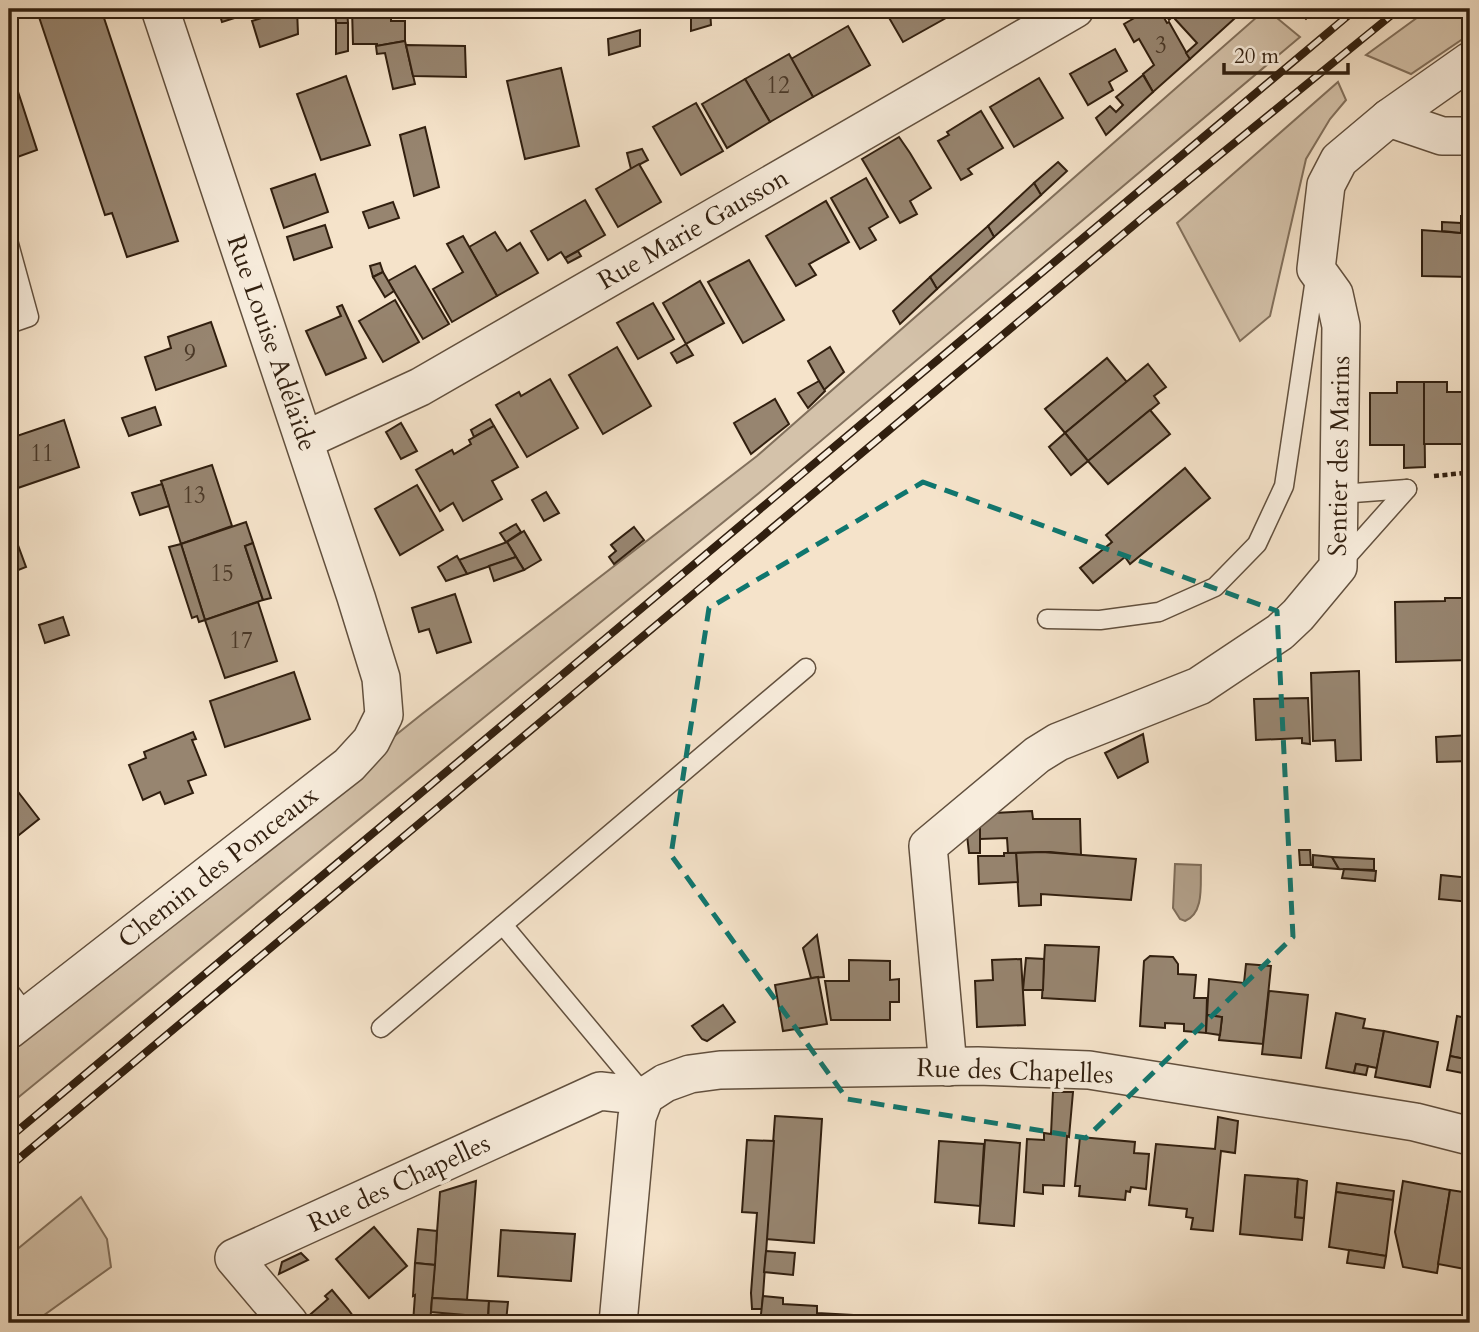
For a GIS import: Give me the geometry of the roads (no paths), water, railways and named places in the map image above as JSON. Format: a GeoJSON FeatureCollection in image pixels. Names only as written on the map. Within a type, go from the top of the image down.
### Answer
{"type":"FeatureCollection","features":[{"type":"Feature","properties":{"kind":"street","name":"Rue Louise Adélaïde"},"geometry":{"type":"LineString","coordinates":[[160,9],[305,440],[381,678]]}},
{"type":"Feature","properties":{"kind":"street","name":"Rue Marie Gausson"},"geometry":{"type":"LineString","coordinates":[[305,440],[420,387],[1074,9]]}},
{"type":"Feature","properties":{"kind":"street"},"geometry":{"type":"LineString","coordinates":[[1317,269],[1326,185],[1339,160],[1390,118],[1470,61]]}},
{"type":"Feature","properties":{"kind":"street"},"geometry":{"type":"LineString","coordinates":[[1390,118],[1442,136],[1470,136]]}},
{"type":"Feature","properties":{"kind":"street","name":"Sentier des Marins"},"geometry":{"type":"LineString","coordinates":[[948,1067],[928,846],[1037,755],[1058,742],[1199,686],[1280,632],[1298,615],[1338,566],[1341,326],[1334,294],[1317,269]]}},
{"type":"Feature","properties":{"kind":"street","name":"Chemin des Ponceaux"},"geometry":{"type":"LineString","coordinates":[[15,1012],[349,765],[371,741],[384,715],[381,678]]}},
{"type":"Feature","properties":{"kind":"street","name":"Rue des Chapelles"},"geometry":{"type":"LineString","coordinates":[[289,1323],[234,1258],[600,1091],[645,1096],[665,1083],[690,1074],[720,1070],[948,1067],[1089,1070],[1415,1122],[1470,1136]]}},
{"type":"Feature","properties":{"kind":"street"},"geometry":{"type":"LineString","coordinates":[[618,1323],[637,1117],[645,1096]]}},
{"type":"Feature","properties":{"kind":"lane"},"geometry":{"type":"LineString","coordinates":[[9,244],[29,317],[9,324]]}},
{"type":"Feature","properties":{"kind":"lane"},"geometry":{"type":"LineString","coordinates":[[1047,619],[1100,620],[1158,612],[1215,587],[1257,544],[1284,486],[1317,269]]}},
{"type":"Feature","properties":{"kind":"lane"},"geometry":{"type":"LineString","coordinates":[[1338,566],[1407,489],[1340,494]]}},
{"type":"Feature","properties":{"kind":"lane"},"geometry":{"type":"LineString","coordinates":[[381,1028],[806,668]]}},
{"type":"Feature","properties":{"kind":"lane"},"geometry":{"type":"LineString","coordinates":[[503,925],[645,1096]]}},
{"type":"Feature","properties":{"kind":"railway"},"geometry":{"type":"LineString","coordinates":[[9,1138],[1356,9]]}},
{"type":"Feature","properties":{"kind":"railway"},"geometry":{"type":"LineString","coordinates":[[9,1167],[1146,215],[1399,9]]}}]}
